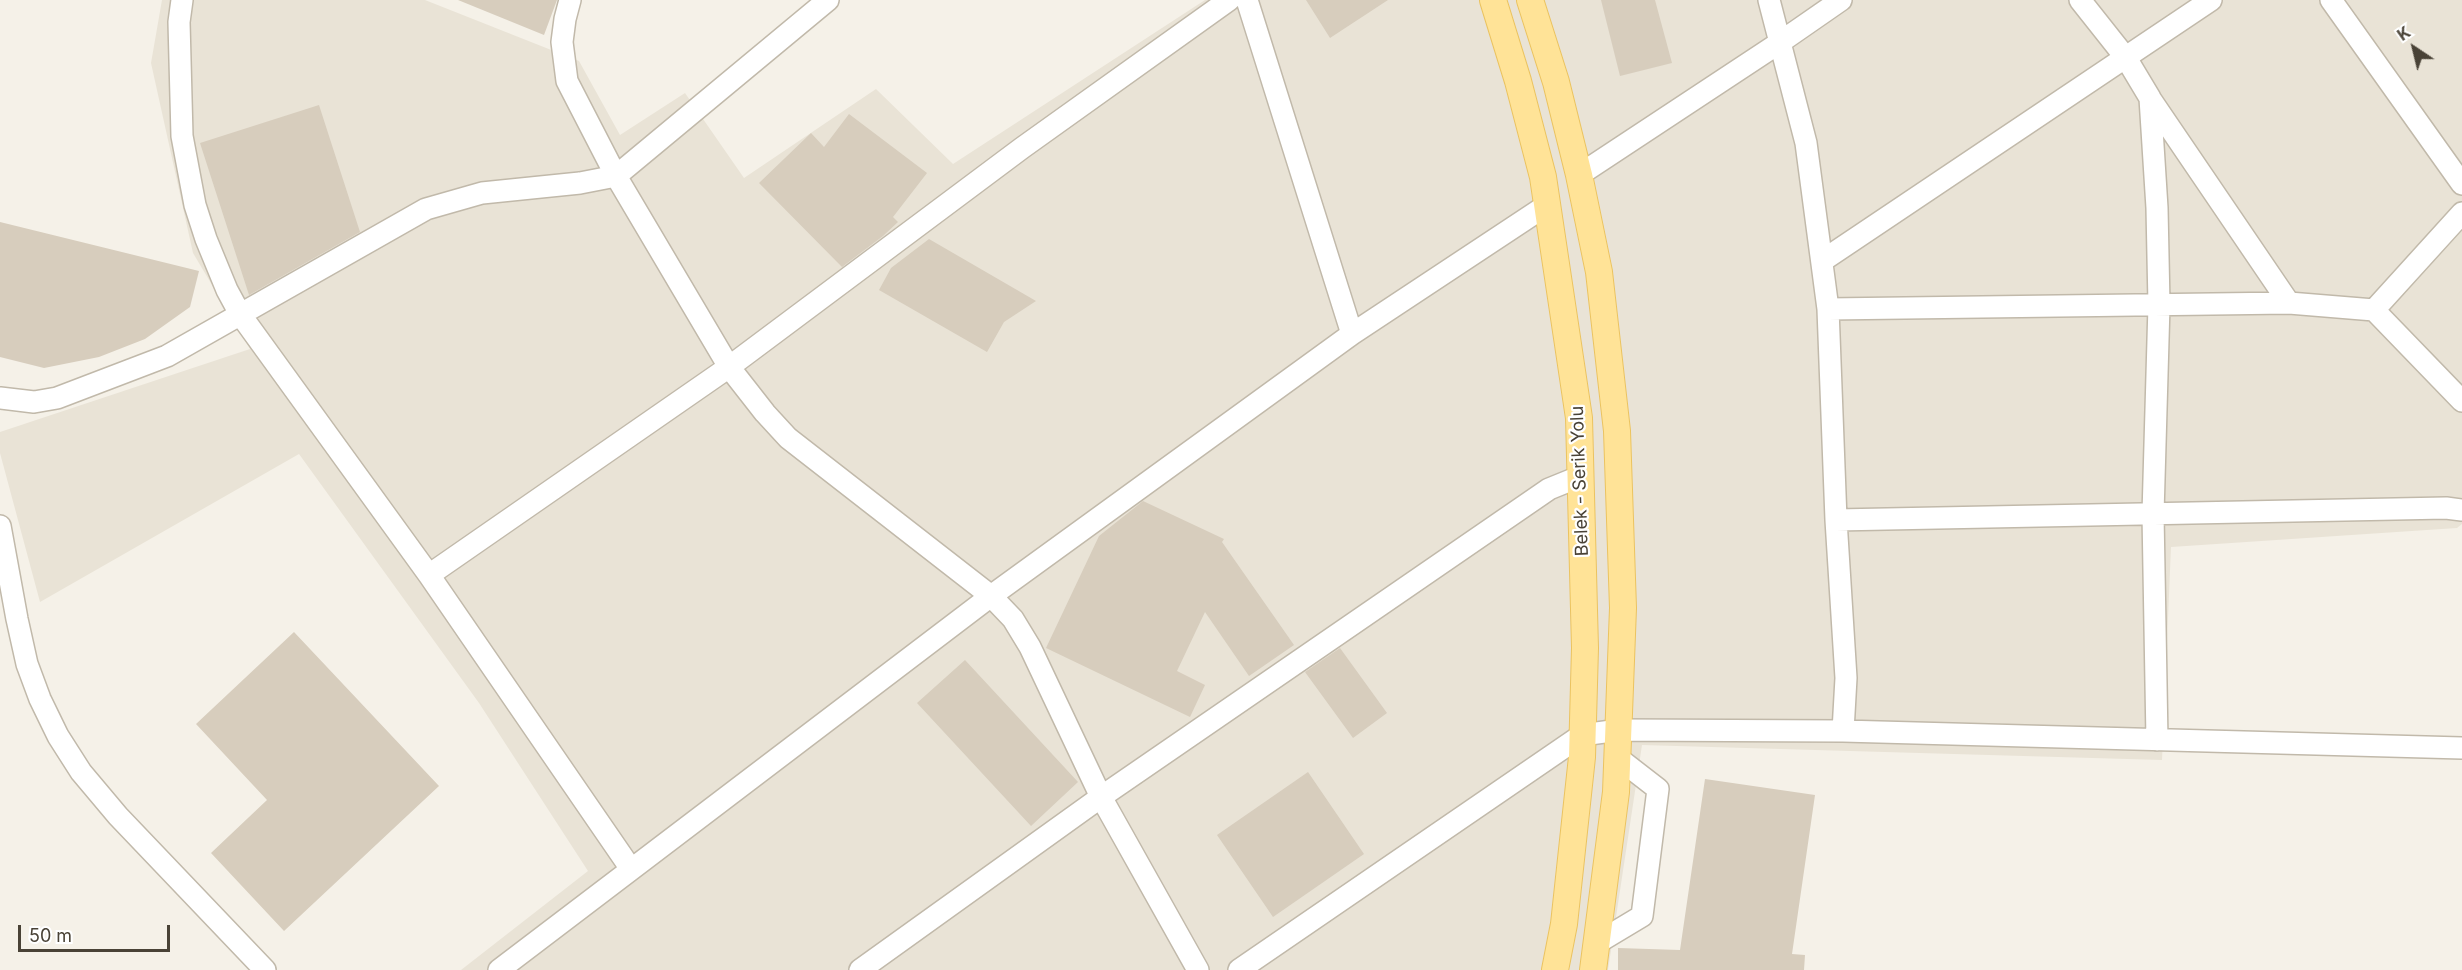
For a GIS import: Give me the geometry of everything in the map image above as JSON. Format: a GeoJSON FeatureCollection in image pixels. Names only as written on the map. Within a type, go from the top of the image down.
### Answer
{"type":"FeatureCollection","features":[{"type":"Feature","properties":{"kind":"main road","name":"Belek - Serik Yolu"},"geometry":{"type":"LineString","coordinates":[[1492,0],[1518,81],[1543,177],[1579,418],[1585,648],[1582,735],[1564,924],[1555,970]]}},
{"type":"Feature","properties":{"kind":"main road","name":"Belek - Serik Yolu"},"geometry":{"type":"LineString","coordinates":[[1530,0],[1556,82],[1579,175],[1599,272],[1617,431],[1623,608],[1618,758],[1616,792],[1593,970]]}},
{"type":"Feature","properties":{"kind":"street"},"geometry":{"type":"LineString","coordinates":[[182,0],[179,22],[182,136],[187,171],[206,239],[240,314],[429,575],[631,869]]}},
{"type":"Feature","properties":{"kind":"street"},"geometry":{"type":"LineString","coordinates":[[570,0],[562,42],[567,81],[616,176],[729,367],[788,438],[991,596],[1013,619],[1026,640],[1101,797],[1198,970]]}},
{"type":"Feature","properties":{"kind":"street"},"geometry":{"type":"LineString","coordinates":[[0,398],[34,402],[57,398],[167,356],[426,209],[482,194],[580,183],[616,176],[828,0]]}},
{"type":"Feature","properties":{"kind":"street"},"geometry":{"type":"LineString","coordinates":[[429,575],[729,367],[1022,148],[1229,0]]}},
{"type":"Feature","properties":{"kind":"street"},"geometry":{"type":"LineString","coordinates":[[1246,0],[1352,334]]}},
{"type":"Feature","properties":{"kind":"street"},"geometry":{"type":"LineString","coordinates":[[1769,0],[1806,142],[1828,309],[1836,520],[1846,678],[1843,731]]}},
{"type":"Feature","properties":{"kind":"street"},"geometry":{"type":"LineString","coordinates":[[1579,175],[1841,0]]}},
{"type":"Feature","properties":{"kind":"street"},"geometry":{"type":"LineString","coordinates":[[2080,0],[2126,58],[2150,98],[2289,303]]}},
{"type":"Feature","properties":{"kind":"street"},"geometry":{"type":"LineString","coordinates":[[1822,261],[2211,0]]}},
{"type":"Feature","properties":{"kind":"street"},"geometry":{"type":"LineString","coordinates":[[2331,0],[2462,184]]}},
{"type":"Feature","properties":{"kind":"street"},"geometry":{"type":"LineString","coordinates":[[2150,98],[2157,208],[2159,306],[2153,514],[2157,740]]}},
{"type":"Feature","properties":{"kind":"street"},"geometry":{"type":"LineString","coordinates":[[500,970],[991,596],[1352,334],[1547,205]]}},
{"type":"Feature","properties":{"kind":"street"},"geometry":{"type":"LineString","coordinates":[[2374,310],[2462,213]]}},
{"type":"Feature","properties":{"kind":"street"},"geometry":{"type":"LineString","coordinates":[[1828,309],[2289,303],[2374,310],[2462,401]]}},
{"type":"Feature","properties":{"kind":"street"},"geometry":{"type":"LineString","coordinates":[[860,970],[1101,797],[1549,489],[1565,480],[1581,476]]}},
{"type":"Feature","properties":{"kind":"street"},"geometry":{"type":"LineString","coordinates":[[1836,520],[2461,508]]}},
{"type":"Feature","properties":{"kind":"street"},"geometry":{"type":"LineString","coordinates":[[0,526],[27,664],[40,699],[58,736],[81,772],[118,816],[265,970]]}},
{"type":"Feature","properties":{"kind":"street"},"geometry":{"type":"LineString","coordinates":[[1239,970],[1582,735],[1619,730],[1843,731],[2462,748]]}},
{"type":"Feature","properties":{"kind":"street"},"geometry":{"type":"LineString","coordinates":[[1597,943],[1642,916],[1658,789],[1618,758]]}},
{"type":"Feature","properties":{"kind":"shaded area"},"geometry":{"type":"Polygon","coordinates":[[[162,0],[425,0],[579,61],[620,135],[685,93],[744,178],[876,89],[953,164],[1205,0],[2462,0],[2462,524],[2457,528],[2171,547],[2162,760],[1642,745],[1608,970],[461,970],[588,871],[479,703],[299,454],[40,602],[0,453],[0,432],[250,349],[193,253],[151,63],[162,0]]]}},
{"type":"Feature","properties":{"kind":"building"},"geometry":{"type":"Polygon","coordinates":[[[458,0],[557,0],[544,35],[458,0]]]}},
{"type":"Feature","properties":{"kind":"building"},"geometry":{"type":"Polygon","coordinates":[[[1306,0],[1388,0],[1330,38],[1306,0]]]}},
{"type":"Feature","properties":{"kind":"building"},"geometry":{"type":"Polygon","coordinates":[[[1601,0],[1655,0],[1672,63],[1620,76],[1601,0]]]}},
{"type":"Feature","properties":{"kind":"building"},"geometry":{"type":"Polygon","coordinates":[[[319,105],[360,232],[249,295],[200,143],[319,105]]]}},
{"type":"Feature","properties":{"kind":"building"},"geometry":{"type":"Polygon","coordinates":[[[849,114],[927,173],[893,217],[898,222],[842,267],[759,183],[811,133],[824,147],[849,114]]]}},
{"type":"Feature","properties":{"kind":"building"},"geometry":{"type":"Polygon","coordinates":[[[0,222],[199,271],[190,307],[145,339],[99,357],[44,368],[0,357],[0,222]]]}},
{"type":"Feature","properties":{"kind":"building"},"geometry":{"type":"Polygon","coordinates":[[[929,239],[1036,301],[1004,322],[987,352],[879,290],[891,268],[929,239]]]}},
{"type":"Feature","properties":{"kind":"building"},"geometry":{"type":"Polygon","coordinates":[[[1143,501],[1224,539],[1222,542],[1294,645],[1249,676],[1205,612],[1177,671],[1205,685],[1190,717],[1046,648],[1099,536],[1143,501]]]}},
{"type":"Feature","properties":{"kind":"building"},"geometry":{"type":"Polygon","coordinates":[[[294,632],[439,786],[284,931],[211,853],[267,800],[196,724],[294,632]]]}},
{"type":"Feature","properties":{"kind":"building"},"geometry":{"type":"Polygon","coordinates":[[[1340,648],[1387,713],[1353,738],[1305,672],[1340,648]]]}},
{"type":"Feature","properties":{"kind":"building"},"geometry":{"type":"Polygon","coordinates":[[[965,660],[1078,782],[1031,826],[917,703],[965,660]]]}},
{"type":"Feature","properties":{"kind":"building"},"geometry":{"type":"Polygon","coordinates":[[[1308,772],[1364,854],[1273,917],[1217,835],[1308,772]]]}},
{"type":"Feature","properties":{"kind":"building"},"geometry":{"type":"Polygon","coordinates":[[[1705,779],[1815,795],[1792,954],[1805,955],[1804,970],[1618,970],[1618,948],[1680,950],[1705,779]]]}}]}
